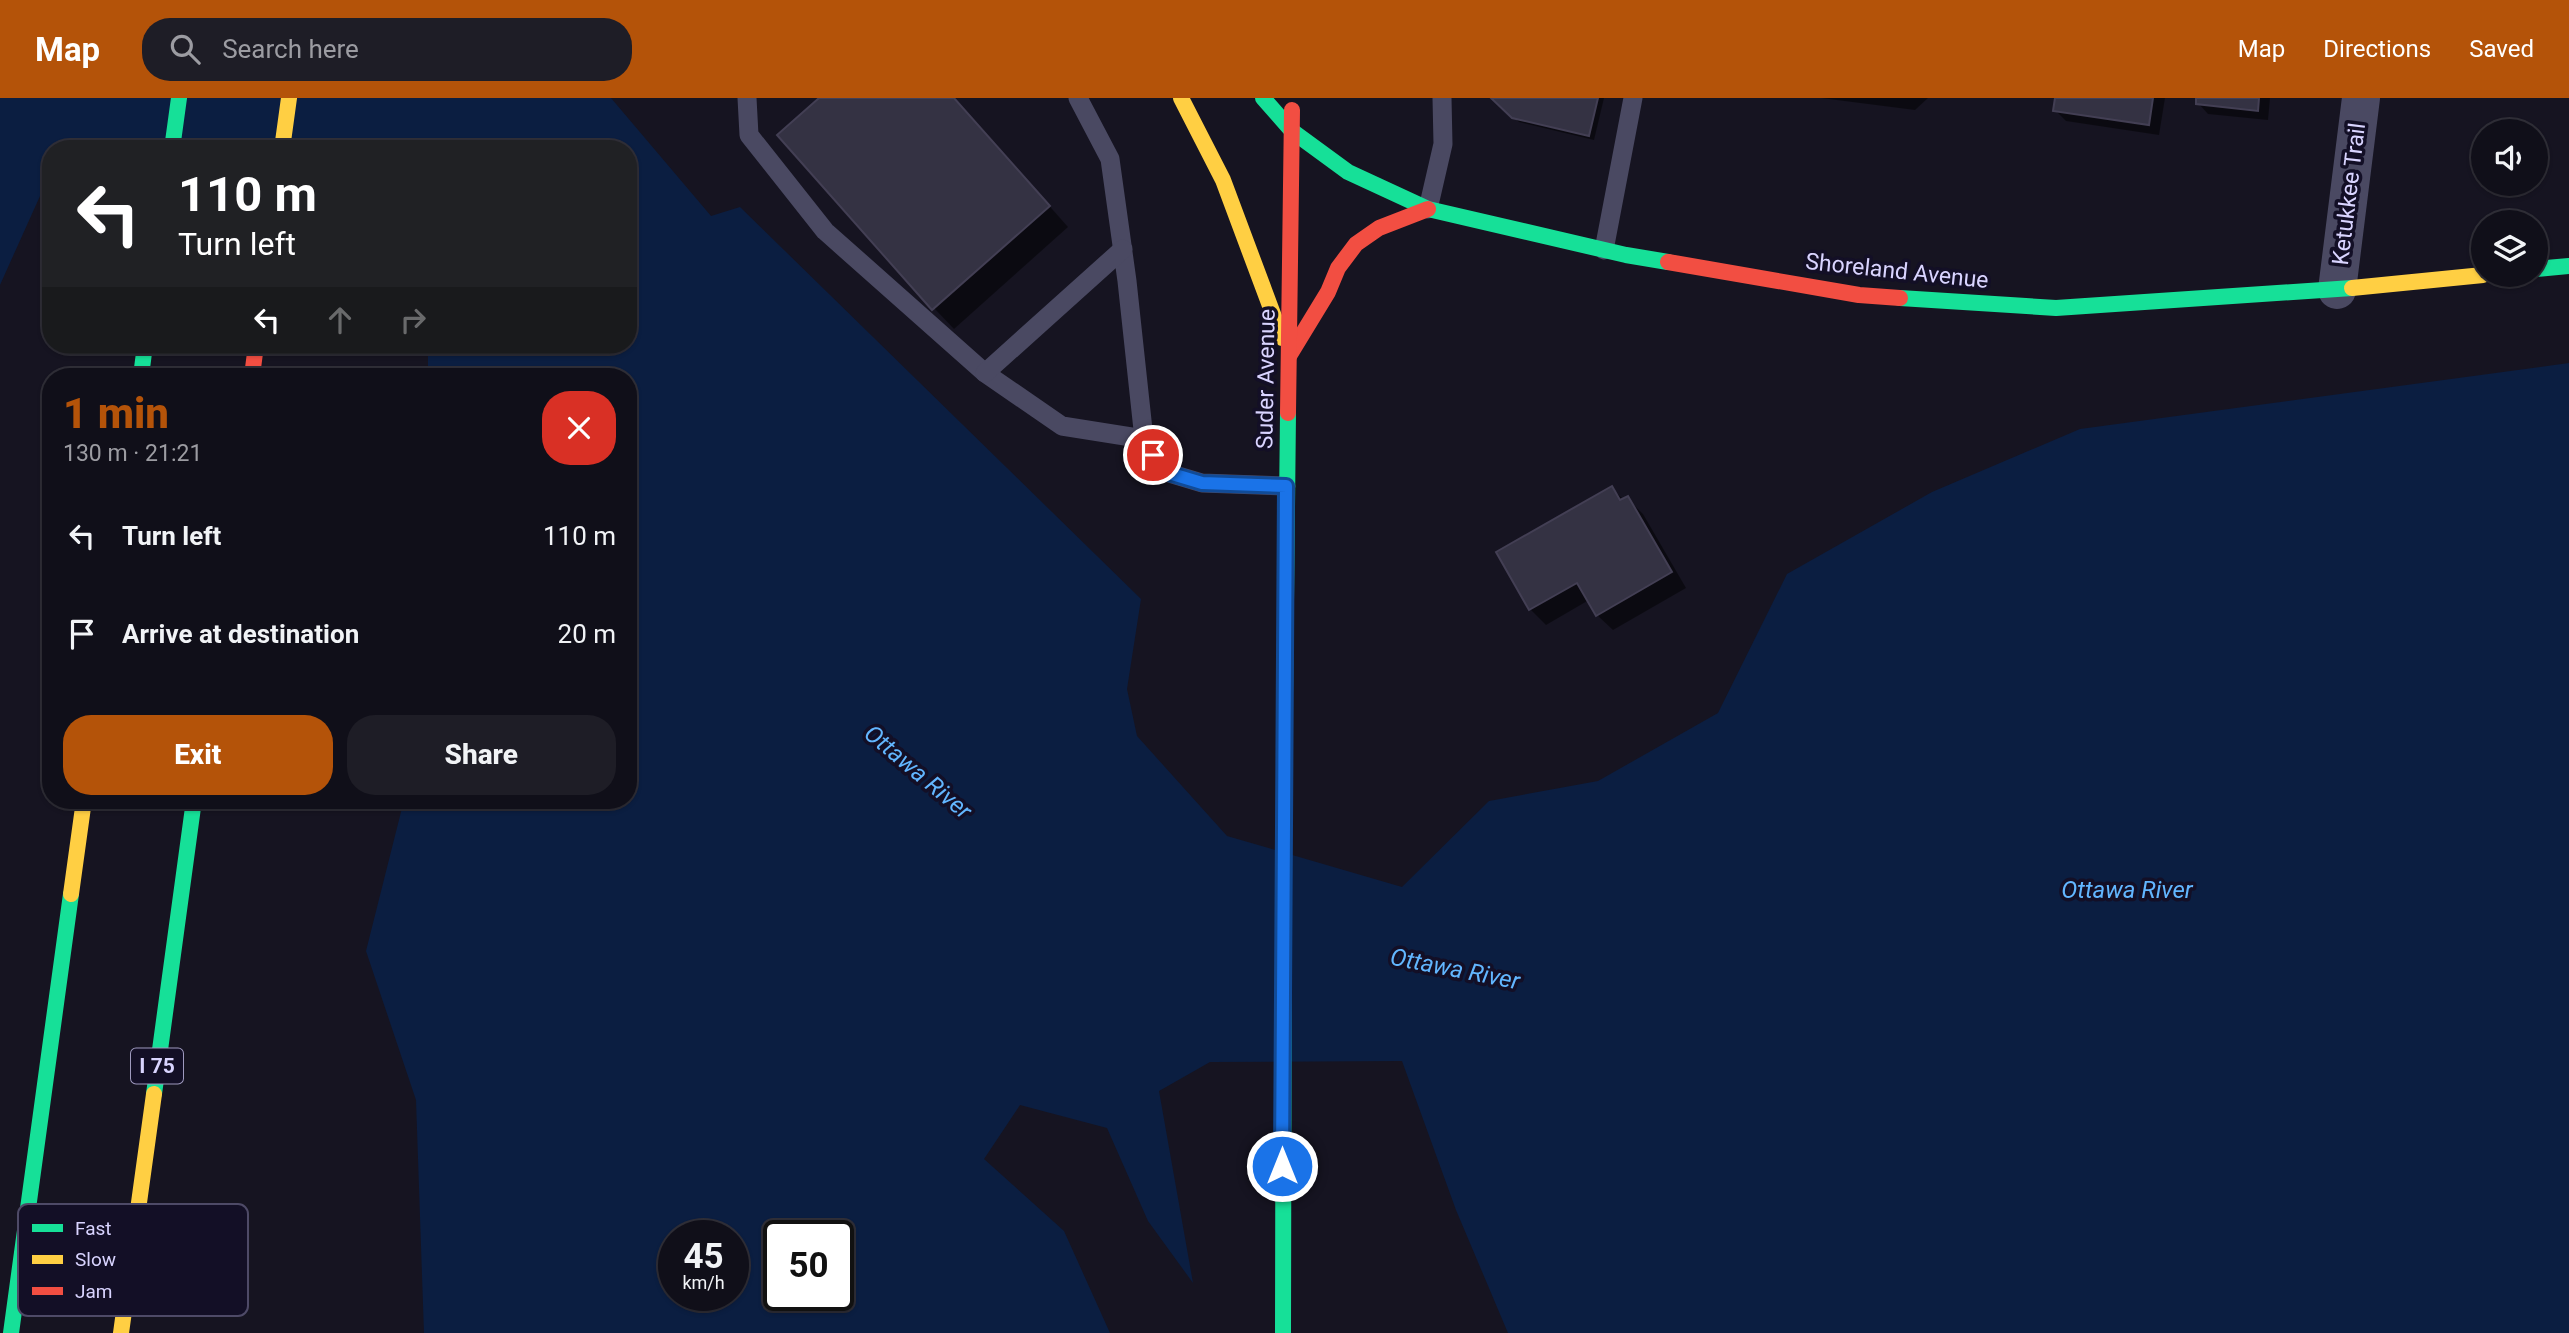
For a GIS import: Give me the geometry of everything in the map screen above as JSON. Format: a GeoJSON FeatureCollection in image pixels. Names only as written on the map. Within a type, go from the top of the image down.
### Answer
{"type":"FeatureCollection","features":[{"type":"Feature","properties":{"kind":"main road"},"geometry":{"type":"LineString","coordinates":[[173,140],[179,98]]}},
{"type":"Feature","properties":{"kind":"main road"},"geometry":{"type":"LineString","coordinates":[[283,140],[289,98]]}},
{"type":"Feature","properties":{"kind":"main road"},"geometry":{"type":"LineString","coordinates":[[1181,98],[1223,180],[1289,356]]}},
{"type":"Feature","properties":{"kind":"main road","name":"Shoreland Avenue"},"geometry":{"type":"LineString","coordinates":[[1263,98],[1292,131],[1348,172],[1428,209],[1604,250],[1859,295],[2056,308],[2337,290],[2471,276]]}},
{"type":"Feature","properties":{"kind":"main road","name":"Suder Avenue"},"geometry":{"type":"LineString","coordinates":[[1283,1333],[1286,486],[1293,98]]}},
{"type":"Feature","properties":{"kind":"main road"},"geometry":{"type":"LineString","coordinates":[[1289,356],[1328,292],[1338,268],[1356,244],[1379,228],[1428,209]]}},
{"type":"Feature","properties":{"kind":"main road"},"geometry":{"type":"LineString","coordinates":[[2548,268],[2569,266]]}},
{"type":"Feature","properties":{"kind":"main road"},"geometry":{"type":"LineString","coordinates":[[28,1204],[82,809]]}},
{"type":"Feature","properties":{"kind":"main road","name":"I 75"},"geometry":{"type":"LineString","coordinates":[[139,1204],[193,809]]}},
{"type":"Feature","properties":{"kind":"main road"},"geometry":{"type":"LineString","coordinates":[[11,1333],[18,1281]]}},
{"type":"Feature","properties":{"kind":"street","name":"Ketukkee Trail"},"geometry":{"type":"LineString","coordinates":[[2337,290],[2361,98]]}},
{"type":"Feature","properties":{"kind":"lane"},"geometry":{"type":"LineString","coordinates":[[747,98],[748,135],[825,231],[985,373],[1062,426],[1144,439]]}},
{"type":"Feature","properties":{"kind":"lane"},"geometry":{"type":"LineString","coordinates":[[1079,98],[1110,159],[1144,439],[1162,471],[1202,483],[1286,486]]}},
{"type":"Feature","properties":{"kind":"lane"},"geometry":{"type":"LineString","coordinates":[[1428,209],[1443,144],[1442,98]]}},
{"type":"Feature","properties":{"kind":"lane"},"geometry":{"type":"LineString","coordinates":[[1604,250],[1633,98]]}},
{"type":"Feature","properties":{"kind":"lane"},"geometry":{"type":"LineString","coordinates":[[985,373],[1123,249]]}},
{"type":"Feature","properties":{"kind":"water","name":"Ottawa River"},"geometry":{"type":"Polygon","coordinates":[[[0,98],[611,98],[711,216],[740,207],[1141,599],[1127,689],[1137,736],[1227,836],[1402,887],[1489,801],[1598,781],[1718,713],[1787,574],[1932,492],[2080,429],[2569,363],[2569,1333],[1508,1333],[1456,1210],[1402,1061],[1210,1062],[1159,1091],[1193,1283],[1148,1221],[1107,1128],[1020,1105],[984,1159],[1064,1231],[1110,1333],[424,1333],[416,1100],[366,951],[402,809],[637,809],[637,368],[428,368],[428,354],[637,354],[637,140],[42,140],[42,192],[0,285],[0,98]]]}},
{"type":"Feature","properties":{"kind":"building"},"geometry":{"type":"Polygon","coordinates":[[[819,98],[954,98],[1050,206],[932,310],[777,135],[819,98]]]}},
{"type":"Feature","properties":{"kind":"building"},"geometry":{"type":"Polygon","coordinates":[[[1491,98],[1598,98],[1589,136],[1512,118],[1491,98]]]}},
{"type":"Feature","properties":{"kind":"building"},"geometry":{"type":"Polygon","coordinates":[[[2055,98],[2153,98],[2149,125],[2053,111],[2055,98]]]}},
{"type":"Feature","properties":{"kind":"building"},"geometry":{"type":"Polygon","coordinates":[[[2196,98],[2259,98],[2258,111],[2196,104],[2196,98]]]}},
{"type":"Feature","properties":{"kind":"building"},"geometry":{"type":"Polygon","coordinates":[[[1612,486],[1620,500],[1628,496],[1672,572],[1596,616],[1577,583],[1529,610],[1496,552],[1612,486]]]}},
{"type":"Feature","properties":{"kind":"traffic: fast"},"geometry":{"type":"LineString","coordinates":[[173,140],[179,98]]}},
{"type":"Feature","properties":{"kind":"traffic: fast"},"geometry":{"type":"LineString","coordinates":[[1263,98],[1292,131],[1348,172],[1428,209],[1626,255],[1668,262]]}},
{"type":"Feature","properties":{"kind":"traffic: fast"},"geometry":{"type":"LineString","coordinates":[[2548,268],[2569,266]]}},
{"type":"Feature","properties":{"kind":"traffic: fast"},"geometry":{"type":"LineString","coordinates":[[1900,298],[2056,308],[2352,288]]}},
{"type":"Feature","properties":{"kind":"traffic: fast"},"geometry":{"type":"LineString","coordinates":[[142,368],[144,354]]}},
{"type":"Feature","properties":{"kind":"traffic: fast"},"geometry":{"type":"LineString","coordinates":[[1283,1333],[1288,413]]}},
{"type":"Feature","properties":{"kind":"traffic: fast"},"geometry":{"type":"LineString","coordinates":[[154,1094],[193,809]]}},
{"type":"Feature","properties":{"kind":"traffic: fast"},"geometry":{"type":"LineString","coordinates":[[29,1204],[71,894]]}},
{"type":"Feature","properties":{"kind":"traffic: fast"},"geometry":{"type":"LineString","coordinates":[[11,1333],[18,1282]]}},
{"type":"Feature","properties":{"kind":"traffic: slow"},"geometry":{"type":"LineString","coordinates":[[283,140],[289,98]]}},
{"type":"Feature","properties":{"kind":"traffic: slow"},"geometry":{"type":"LineString","coordinates":[[1181,98],[1223,180],[1282,338]]}},
{"type":"Feature","properties":{"kind":"traffic: slow"},"geometry":{"type":"LineString","coordinates":[[2352,288],[2471,276]]}},
{"type":"Feature","properties":{"kind":"traffic: slow"},"geometry":{"type":"LineString","coordinates":[[71,894],[83,809]]}},
{"type":"Feature","properties":{"kind":"traffic: slow"},"geometry":{"type":"LineString","coordinates":[[139,1204],[154,1094]]}},
{"type":"Feature","properties":{"kind":"traffic: slow"},"geometry":{"type":"LineString","coordinates":[[121,1333],[123,1316]]}},
{"type":"Feature","properties":{"kind":"traffic: jam"},"geometry":{"type":"LineString","coordinates":[[1288,413],[1292,110]]}},
{"type":"Feature","properties":{"kind":"traffic: jam"},"geometry":{"type":"LineString","coordinates":[[1289,356],[1328,292],[1338,268],[1356,244],[1379,228],[1428,209]]}},
{"type":"Feature","properties":{"kind":"traffic: jam"},"geometry":{"type":"LineString","coordinates":[[1668,262],[1859,295],[1900,298]]}},
{"type":"Feature","properties":{"kind":"traffic: jam"},"geometry":{"type":"LineString","coordinates":[[253,368],[255,354]]}},
{"type":"Feature","properties":{"kind":"route"},"geometry":{"type":"LineString","coordinates":[[1153,455],[1162,471],[1202,483],[1286,486],[1282,1166]]}}]}
